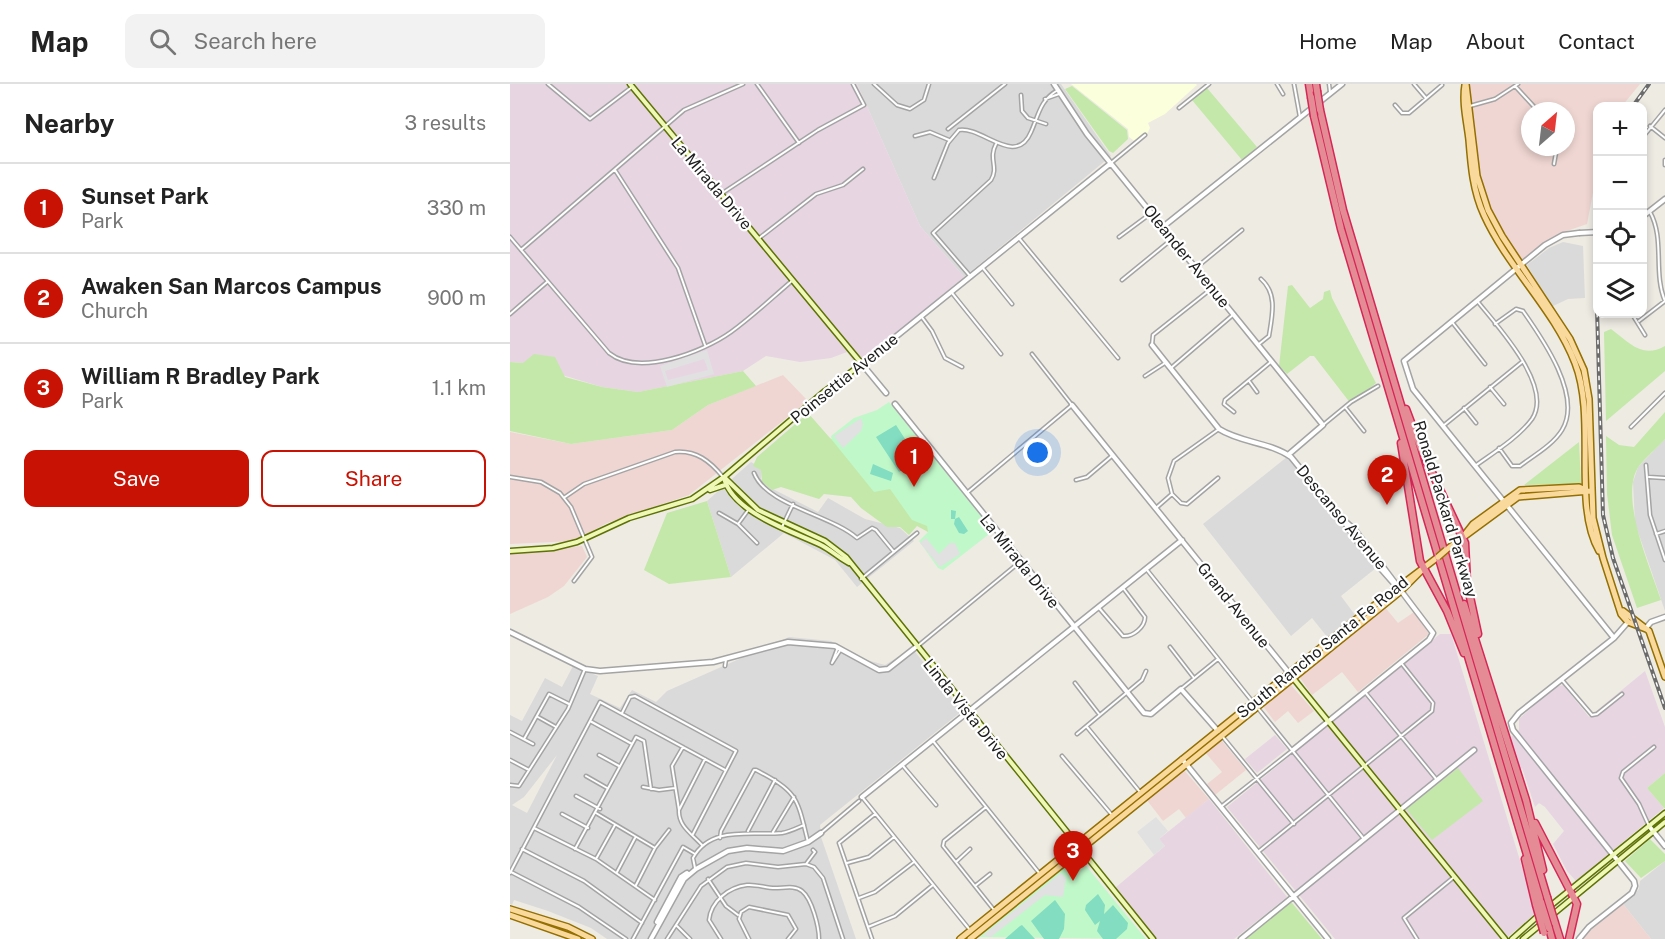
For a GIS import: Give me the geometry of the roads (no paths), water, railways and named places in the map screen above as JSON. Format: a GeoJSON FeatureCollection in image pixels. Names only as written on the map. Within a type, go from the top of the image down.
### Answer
{"type":"FeatureCollection","features":[{"type":"Feature","properties":{"kind":"highway","name":"Ronald Packard Parkway"},"geometry":{"type":"LineString","coordinates":[[1309,84],[1334,201],[1512,802],[1546,933],[1552,939]]}},
{"type":"Feature","properties":{"kind":"highway","name":"Ronald Packard Parkway"},"geometry":{"type":"LineString","coordinates":[[1316,87],[1343,210],[1560,939]]}},
{"type":"Feature","properties":{"kind":"highway"},"geometry":{"type":"LineString","coordinates":[[1389,364],[1459,540],[1465,543],[1469,598],[1485,667]]}},
{"type":"Feature","properties":{"kind":"highway"},"geometry":{"type":"LineString","coordinates":[[1401,428],[1420,561],[1448,610],[1480,695]]}},
{"type":"Feature","properties":{"kind":"highway"},"geometry":{"type":"LineString","coordinates":[[1447,560],[1485,667],[1526,800],[1540,854],[1547,897]]}},
{"type":"Feature","properties":{"kind":"highway"},"geometry":{"type":"LineString","coordinates":[[1526,800],[1544,846],[1574,898],[1577,908],[1569,939]]}},
{"type":"Feature","properties":{"kind":"main road"},"geometry":{"type":"LineString","coordinates":[[1466,84],[1480,189],[1491,219],[1576,363],[1584,396],[1590,491],[1595,529],[1622,614],[1628,622],[1646,629]]}},
{"type":"Feature","properties":{"kind":"main road"},"geometry":{"type":"LineString","coordinates":[[1466,84],[1471,168],[1476,192],[1489,225],[1519,268]]}},
{"type":"Feature","properties":{"kind":"main road","name":"La Mirada Drive"},"geometry":{"type":"LineString","coordinates":[[631,85],[862,364]]}},
{"type":"Feature","properties":{"kind":"main road","name":"Poinsettia Avenue"},"geometry":{"type":"LineString","coordinates":[[510,550],[553,548],[584,540],[629,518],[677,504],[706,490],[825,391],[862,364]]}},
{"type":"Feature","properties":{"kind":"main road"},"geometry":{"type":"LineString","coordinates":[[723,477],[726,485],[749,509],[833,546],[916,647]]}},
{"type":"Feature","properties":{"kind":"main road"},"geometry":{"type":"LineString","coordinates":[[723,477],[752,506],[784,524]]}},
{"type":"Feature","properties":{"kind":"main road"},"geometry":{"type":"LineString","coordinates":[[706,490],[726,485]]}},
{"type":"Feature","properties":{"kind":"main road","name":"South Rancho Santa Fe Road"},"geometry":{"type":"LineString","coordinates":[[1291,675],[1318,658],[1459,540],[1465,531],[1504,503],[1524,495],[1590,491]]}},
{"type":"Feature","properties":{"kind":"main road","name":"South Rancho Santa Fe Road"},"geometry":{"type":"LineString","coordinates":[[997,913],[1255,705],[1321,647],[1399,589]]}},
{"type":"Feature","properties":{"kind":"main road"},"geometry":{"type":"LineString","coordinates":[[1616,596],[1626,615],[1644,625],[1651,635],[1665,676]]}},
{"type":"Feature","properties":{"kind":"main road","name":"Linda Vista Drive"},"geometry":{"type":"LineString","coordinates":[[916,647],[1153,939]]}},
{"type":"Feature","properties":{"kind":"main road"},"geometry":{"type":"LineString","coordinates":[[1318,658],[1321,647]]}},
{"type":"Feature","properties":{"kind":"main road","name":"Grand Avenue"},"geometry":{"type":"LineString","coordinates":[[1291,675],[1505,939]]}},
{"type":"Feature","properties":{"kind":"main road","name":"South Rancho Santa Fe Road"},"geometry":{"type":"LineString","coordinates":[[960,939],[972,935],[1041,874],[1078,847],[1112,815],[1142,795]]}},
{"type":"Feature","properties":{"kind":"main road"},"geometry":{"type":"LineString","coordinates":[[1512,939],[1665,813]]}},
{"type":"Feature","properties":{"kind":"main road"},"geometry":{"type":"LineString","coordinates":[[1523,939],[1665,822]]}},
{"type":"Feature","properties":{"kind":"main road"},"geometry":{"type":"LineString","coordinates":[[510,909],[568,927],[592,939]]}},
{"type":"Feature","properties":{"kind":"main road"},"geometry":{"type":"LineString","coordinates":[[510,915],[578,939]]}},
{"type":"Feature","properties":{"kind":"street"},"geometry":{"type":"LineString","coordinates":[[548,84],[590,118],[631,85]]}},
{"type":"Feature","properties":{"kind":"street"},"geometry":{"type":"LineString","coordinates":[[520,250],[690,107],[743,84]]}},
{"type":"Feature","properties":{"kind":"street"},"geometry":{"type":"LineString","coordinates":[[757,84],[799,143]]}},
{"type":"Feature","properties":{"kind":"street"},"geometry":{"type":"LineString","coordinates":[[721,194],[799,143],[864,105],[853,84]]}},
{"type":"Feature","properties":{"kind":"street"},"geometry":{"type":"LineString","coordinates":[[874,84],[897,105],[905,109],[920,105],[929,84]]}},
{"type":"Feature","properties":{"kind":"street"},"geometry":{"type":"LineString","coordinates":[[948,129],[1005,84]]}},
{"type":"Feature","properties":{"kind":"street","name":"Oleander Avenue"},"geometry":{"type":"LineString","coordinates":[[1054,84],[1111,163],[1323,425]]}},
{"type":"Feature","properties":{"kind":"street"},"geometry":{"type":"LineString","coordinates":[[1179,108],[1209,84]]}},
{"type":"Feature","properties":{"kind":"street"},"geometry":{"type":"LineString","coordinates":[[1277,84],[1283,94]]}},
{"type":"Feature","properties":{"kind":"street"},"geometry":{"type":"LineString","coordinates":[[1294,84],[1300,117]]}},
{"type":"Feature","properties":{"kind":"street"},"geometry":{"type":"LineString","coordinates":[[1329,84],[1330,92]]}},
{"type":"Feature","properties":{"kind":"street"},"geometry":{"type":"LineString","coordinates":[[1164,226],[1342,84]]}},
{"type":"Feature","properties":{"kind":"street"},"geometry":{"type":"LineString","coordinates":[[1414,84],[1426,98]]}},
{"type":"Feature","properties":{"kind":"street"},"geometry":{"type":"LineString","coordinates":[[1395,105],[1402,113],[1409,113],[1442,85]]}},
{"type":"Feature","properties":{"kind":"street"},"geometry":{"type":"LineString","coordinates":[[1470,106],[1495,99],[1516,85],[1530,102]]}},
{"type":"Feature","properties":{"kind":"street"},"geometry":{"type":"LineString","coordinates":[[934,178],[949,141],[959,129],[968,128],[996,144],[1008,147],[1019,146],[1029,136],[1045,99],[1058,92]]}},
{"type":"Feature","properties":{"kind":"street"},"geometry":{"type":"LineString","coordinates":[[1021,94],[1022,111],[1046,124]]}},
{"type":"Feature","properties":{"kind":"street"},"geometry":{"type":"LineString","coordinates":[[1647,130],[1665,110]]}},
{"type":"Feature","properties":{"kind":"street"},"geometry":{"type":"LineString","coordinates":[[1650,126],[1665,138]]}},
{"type":"Feature","properties":{"kind":"street"},"geometry":{"type":"LineString","coordinates":[[915,136],[930,132],[949,141]]}},
{"type":"Feature","properties":{"kind":"street","name":"Poinsettia Avenue"},"geometry":{"type":"LineString","coordinates":[[862,364],[1145,135]]}},
{"type":"Feature","properties":{"kind":"street"},"geometry":{"type":"LineString","coordinates":[[971,277],[933,233],[967,205],[969,198],[994,175],[991,153],[996,144]]}},
{"type":"Feature","properties":{"kind":"street"},"geometry":{"type":"LineString","coordinates":[[1554,164],[1555,156]]}},
{"type":"Feature","properties":{"kind":"street"},"geometry":{"type":"LineString","coordinates":[[1665,160],[1665,165]]}},
{"type":"Feature","properties":{"kind":"street"},"geometry":{"type":"LineString","coordinates":[[758,238],[810,198],[843,185],[863,169]]}},
{"type":"Feature","properties":{"kind":"street"},"geometry":{"type":"LineString","coordinates":[[615,170],[678,268],[705,345]]}},
{"type":"Feature","properties":{"kind":"street"},"geometry":{"type":"LineString","coordinates":[[1647,213],[1665,199]]}},
{"type":"Feature","properties":{"kind":"street"},"geometry":{"type":"LineString","coordinates":[[1639,321],[1665,301],[1659,287],[1664,265],[1657,225],[1650,211]]}},
{"type":"Feature","properties":{"kind":"street"},"geometry":{"type":"LineString","coordinates":[[1119,237],[1152,212]]}},
{"type":"Feature","properties":{"kind":"street"},"geometry":{"type":"LineString","coordinates":[[1197,267],[1242,230]]}},
{"type":"Feature","properties":{"kind":"street"},"geometry":{"type":"LineString","coordinates":[[1593,232],[1563,235],[1550,242],[1404,361],[1413,389],[1614,638]]}},
{"type":"Feature","properties":{"kind":"street"},"geometry":{"type":"LineString","coordinates":[[510,237],[609,353],[621,360],[647,364],[705,345],[732,331],[793,280]]}},
{"type":"Feature","properties":{"kind":"street"},"geometry":{"type":"LineString","coordinates":[[1018,237],[1118,358]]}},
{"type":"Feature","properties":{"kind":"street"},"geometry":{"type":"LineString","coordinates":[[1122,280],[1174,238]]}},
{"type":"Feature","properties":{"kind":"street"},"geometry":{"type":"LineString","coordinates":[[982,267],[1012,304]]}},
{"type":"Feature","properties":{"kind":"street"},"geometry":{"type":"LineString","coordinates":[[1259,344],[1269,336],[1273,309],[1271,293],[1261,279]]}},
{"type":"Feature","properties":{"kind":"street"},"geometry":{"type":"LineString","coordinates":[[510,314],[548,282]]}},
{"type":"Feature","properties":{"kind":"street"},"geometry":{"type":"LineString","coordinates":[[1152,345],[1153,335],[1213,287]]}},
{"type":"Feature","properties":{"kind":"street"},"geometry":{"type":"LineString","coordinates":[[952,292],[1001,354]]}},
{"type":"Feature","properties":{"kind":"street"},"geometry":{"type":"LineString","coordinates":[[1475,467],[1526,425],[1536,412],[1536,395],[1512,344],[1478,302]]}},
{"type":"Feature","properties":{"kind":"street"},"geometry":{"type":"LineString","coordinates":[[1496,324],[1516,309],[1523,311],[1556,363],[1562,381],[1566,409],[1565,424],[1561,432],[1520,466],[1512,466],[1498,448]]}},
{"type":"Feature","properties":{"kind":"street"},"geometry":{"type":"LineString","coordinates":[[1171,368],[1234,314]]}},
{"type":"Feature","properties":{"kind":"street"},"geometry":{"type":"LineString","coordinates":[[921,316],[945,358],[962,367]]}},
{"type":"Feature","properties":{"kind":"street"},"geometry":{"type":"LineString","coordinates":[[1636,318],[1645,335]]}},
{"type":"Feature","properties":{"kind":"street"},"geometry":{"type":"LineString","coordinates":[[1452,322],[1485,363]]}},
{"type":"Feature","properties":{"kind":"street","name":"Descanso Avenue"},"geometry":{"type":"LineString","coordinates":[[1152,345],[1219,429],[1229,435],[1288,455],[1345,522],[1360,536],[1432,630],[1429,640],[1401,662]]}},
{"type":"Feature","properties":{"kind":"street","name":"Grand Avenue"},"geometry":{"type":"LineString","coordinates":[[1032,354],[1291,675]]}},
{"type":"Feature","properties":{"kind":"street"},"geometry":{"type":"LineString","coordinates":[[1234,412],[1224,404],[1225,400],[1272,361]]}},
{"type":"Feature","properties":{"kind":"street"},"geometry":{"type":"LineString","coordinates":[[1145,376],[1166,363]]}},
{"type":"Feature","properties":{"kind":"street"},"geometry":{"type":"LineString","coordinates":[[1442,426],[1522,363]]}},
{"type":"Feature","properties":{"kind":"street","name":"La Mirada Drive"},"geometry":{"type":"LineString","coordinates":[[862,364],[886,393]]}},
{"type":"Feature","properties":{"kind":"street"},"geometry":{"type":"LineString","coordinates":[[1249,381],[1257,392]]}},
{"type":"Feature","properties":{"kind":"street"},"geometry":{"type":"LineString","coordinates":[[1288,455],[1344,407],[1378,386]]}},
{"type":"Feature","properties":{"kind":"street"},"geometry":{"type":"LineString","coordinates":[[1490,387],[1504,404]]}},
{"type":"Feature","properties":{"kind":"street"},"geometry":{"type":"LineString","coordinates":[[1631,427],[1665,393]]}},
{"type":"Feature","properties":{"kind":"street","name":"La Mirada Drive"},"geometry":{"type":"LineString","coordinates":[[895,404],[965,494],[1144,713],[1149,714],[1181,689]]}},
{"type":"Feature","properties":{"kind":"street"},"geometry":{"type":"LineString","coordinates":[[965,494],[1072,405]]}},
{"type":"Feature","properties":{"kind":"street"},"geometry":{"type":"LineString","coordinates":[[1344,407],[1364,431]]}},
{"type":"Feature","properties":{"kind":"street"},"geometry":{"type":"LineString","coordinates":[[1464,408],[1476,423]]}},
{"type":"Feature","properties":{"kind":"street"},"geometry":{"type":"LineString","coordinates":[[1218,478],[1189,503],[1182,503],[1172,494],[1168,478],[1174,461],[1219,429]]}},
{"type":"Feature","properties":{"kind":"street"},"geometry":{"type":"LineString","coordinates":[[565,497],[584,484],[675,452],[687,452],[705,458],[723,477]]}},
{"type":"Feature","properties":{"kind":"street"},"geometry":{"type":"LineString","coordinates":[[1076,480],[1087,477],[1113,455]]}},
{"type":"Feature","properties":{"kind":"street"},"geometry":{"type":"LineString","coordinates":[[1646,465],[1649,477],[1649,512],[1665,560]]}},
{"type":"Feature","properties":{"kind":"street"},"geometry":{"type":"LineString","coordinates":[[754,473],[762,487],[836,524],[857,538],[872,528],[876,530],[894,552]]}},
{"type":"Feature","properties":{"kind":"street"},"geometry":{"type":"LineString","coordinates":[[510,477],[548,484],[565,497],[592,557],[574,581]]}},
{"type":"Feature","properties":{"kind":"street"},"geometry":{"type":"LineString","coordinates":[[1649,477],[1665,478]]}},
{"type":"Feature","properties":{"kind":"street"},"geometry":{"type":"LineString","coordinates":[[1156,508],[1172,494]]}},
{"type":"Feature","properties":{"kind":"street"},"geometry":{"type":"LineString","coordinates":[[784,524],[793,504]]}},
{"type":"Feature","properties":{"kind":"street"},"geometry":{"type":"LineString","coordinates":[[738,524],[749,509]]}},
{"type":"Feature","properties":{"kind":"street"},"geometry":{"type":"LineString","coordinates":[[719,513],[738,524],[757,543]]}},
{"type":"Feature","properties":{"kind":"street"},"geometry":{"type":"LineString","coordinates":[[1656,534],[1665,531]]}},
{"type":"Feature","properties":{"kind":"street"},"geometry":{"type":"LineString","coordinates":[[861,579],[917,533]]}},
{"type":"Feature","properties":{"kind":"street"},"geometry":{"type":"LineString","coordinates":[[649,939],[684,879],[696,869],[728,851],[747,848],[783,851],[808,842],[1182,540]]}},
{"type":"Feature","properties":{"kind":"street"},"geometry":{"type":"LineString","coordinates":[[916,647],[1021,561]]}},
{"type":"Feature","properties":{"kind":"street"},"geometry":{"type":"LineString","coordinates":[[1147,570],[1364,839]]}},
{"type":"Feature","properties":{"kind":"street"},"geometry":{"type":"LineString","coordinates":[[1099,608],[1123,636],[1135,632],[1144,624],[1145,617],[1123,588]]}},
{"type":"Feature","properties":{"kind":"street"},"geometry":{"type":"LineString","coordinates":[[1646,629],[1651,622],[1665,617]]}},
{"type":"Feature","properties":{"kind":"street"},"geometry":{"type":"LineString","coordinates":[[1579,939],[1584,932],[1634,890],[1634,880],[1513,730],[1511,723],[1515,716],[1614,638],[1628,622]]}},
{"type":"Feature","properties":{"kind":"street","name":"Linda Vista Drive"},"geometry":{"type":"LineString","coordinates":[[510,633],[585,669],[606,671],[651,666],[683,666],[726,659],[788,642],[840,648],[879,670],[888,669],[916,647]]}},
{"type":"Feature","properties":{"kind":"street"},"geometry":{"type":"LineString","coordinates":[[1170,647],[1195,678]]}},
{"type":"Feature","properties":{"kind":"street"},"geometry":{"type":"LineString","coordinates":[[726,659],[726,666]]}},
{"type":"Feature","properties":{"kind":"street"},"geometry":{"type":"LineString","coordinates":[[1218,659],[1181,689],[1220,733],[1293,824]]}},
{"type":"Feature","properties":{"kind":"street"},"geometry":{"type":"LineString","coordinates":[[1221,807],[1401,662],[1433,703],[1431,711],[1258,852]]}},
{"type":"Feature","properties":{"kind":"street"},"geometry":{"type":"LineString","coordinates":[[510,785],[519,786],[569,704],[585,669]]}},
{"type":"Feature","properties":{"kind":"street"},"geometry":{"type":"LineString","coordinates":[[1077,734],[1142,680],[1146,671]]}},
{"type":"Feature","properties":{"kind":"street"},"geometry":{"type":"LineString","coordinates":[[1562,680],[1590,714],[1597,714],[1622,694]]}},
{"type":"Feature","properties":{"kind":"street"},"geometry":{"type":"LineString","coordinates":[[1075,683],[1100,714]]}},
{"type":"Feature","properties":{"kind":"street"},"geometry":{"type":"LineString","coordinates":[[1365,692],[1437,780]]}},
{"type":"Feature","properties":{"kind":"street"},"geometry":{"type":"LineString","coordinates":[[524,739],[549,694],[569,704]]}},
{"type":"Feature","properties":{"kind":"street"},"geometry":{"type":"LineString","coordinates":[[622,713],[630,697],[635,696],[736,751],[693,834]]}},
{"type":"Feature","properties":{"kind":"street"},"geometry":{"type":"LineString","coordinates":[[626,939],[579,907],[510,873],[600,702],[725,770]]}},
{"type":"Feature","properties":{"kind":"street"},"geometry":{"type":"LineString","coordinates":[[537,717],[556,727]]}},
{"type":"Feature","properties":{"kind":"street"},"geometry":{"type":"LineString","coordinates":[[590,721],[632,744]]}},
{"type":"Feature","properties":{"kind":"street"},"geometry":{"type":"LineString","coordinates":[[1087,726],[1142,795]]}},
{"type":"Feature","properties":{"kind":"street"},"geometry":{"type":"LineString","coordinates":[[510,732],[533,744]]}},
{"type":"Feature","properties":{"kind":"street"},"geometry":{"type":"LineString","coordinates":[[575,849],[600,809],[607,788],[636,737],[644,741],[651,789]]}},
{"type":"Feature","properties":{"kind":"street"},"geometry":{"type":"LineString","coordinates":[[933,741],[1041,874]]}},
{"type":"Feature","properties":{"kind":"street"},"geometry":{"type":"LineString","coordinates":[[683,747],[672,766],[679,822],[702,845]]}},
{"type":"Feature","properties":{"kind":"street"},"geometry":{"type":"LineString","coordinates":[[1654,747],[1623,772],[1621,778],[1639,804],[1649,826],[1665,846]]}},
{"type":"Feature","properties":{"kind":"street"},"geometry":{"type":"LineString","coordinates":[[1240,939],[1474,750]]}},
{"type":"Feature","properties":{"kind":"street"},"geometry":{"type":"LineString","coordinates":[[599,756],[619,766]]}},
{"type":"Feature","properties":{"kind":"street"},"geometry":{"type":"LineString","coordinates":[[1062,756],[1112,815]]}},
{"type":"Feature","properties":{"kind":"street"},"geometry":{"type":"LineString","coordinates":[[679,810],[705,759]]}},
{"type":"Feature","properties":{"kind":"street"},"geometry":{"type":"LineString","coordinates":[[510,760],[529,770]]}},
{"type":"Feature","properties":{"kind":"street"},"geometry":{"type":"LineString","coordinates":[[1184,761],[1328,939]]}},
{"type":"Feature","properties":{"kind":"street"},"geometry":{"type":"LineString","coordinates":[[903,766],[936,805]]}},
{"type":"Feature","properties":{"kind":"street"},"geometry":{"type":"LineString","coordinates":[[720,838],[721,831],[754,770],[789,788],[804,825],[808,842]]}},
{"type":"Feature","properties":{"kind":"street"},"geometry":{"type":"LineString","coordinates":[[586,776],[607,788]]}},
{"type":"Feature","properties":{"kind":"street"},"geometry":{"type":"LineString","coordinates":[[748,831],[775,780]]}},
{"type":"Feature","properties":{"kind":"street"},"geometry":{"type":"LineString","coordinates":[[643,787],[675,788]]}},
{"type":"Feature","properties":{"kind":"street"},"geometry":{"type":"LineString","coordinates":[[576,796],[600,809]]}},
{"type":"Feature","properties":{"kind":"street"},"geometry":{"type":"LineString","coordinates":[[773,832],[794,797]]}},
{"type":"Feature","properties":{"kind":"street"},"geometry":{"type":"LineString","coordinates":[[860,799],[894,837],[972,935]]}},
{"type":"Feature","properties":{"kind":"street"},"geometry":{"type":"LineString","coordinates":[[986,807],[944,841],[944,848],[997,913]]}},
{"type":"Feature","properties":{"kind":"street"},"geometry":{"type":"LineString","coordinates":[[596,813],[655,848]]}},
{"type":"Feature","properties":{"kind":"street"},"geometry":{"type":"LineString","coordinates":[[562,814],[588,828]]}},
{"type":"Feature","properties":{"kind":"street"},"geometry":{"type":"LineString","coordinates":[[872,939],[839,843],[875,814]]}},
{"type":"Feature","properties":{"kind":"street"},"geometry":{"type":"LineString","coordinates":[[596,859],[615,824]]}},
{"type":"Feature","properties":{"kind":"street"},"geometry":{"type":"LineString","coordinates":[[696,869],[692,862],[702,845],[748,831],[782,832],[804,825]]}},
{"type":"Feature","properties":{"kind":"street"},"geometry":{"type":"LineString","coordinates":[[534,828],[596,859],[655,900]]}},
{"type":"Feature","properties":{"kind":"street"},"geometry":{"type":"LineString","coordinates":[[636,885],[655,848],[669,830]]}},
{"type":"Feature","properties":{"kind":"street"},"geometry":{"type":"LineString","coordinates":[[846,863],[869,857],[894,837]]}},
{"type":"Feature","properties":{"kind":"street"},"geometry":{"type":"LineString","coordinates":[[617,872],[635,838]]}},
{"type":"Feature","properties":{"kind":"street"},"geometry":{"type":"LineString","coordinates":[[633,939],[684,847],[695,854]]}},
{"type":"Feature","properties":{"kind":"street"},"geometry":{"type":"LineString","coordinates":[[522,849],[584,881],[642,923]]}},
{"type":"Feature","properties":{"kind":"street"},"geometry":{"type":"LineString","coordinates":[[806,864],[815,852],[813,849]]}},
{"type":"Feature","properties":{"kind":"street"},"geometry":{"type":"LineString","coordinates":[[956,862],[970,849]]}},
{"type":"Feature","properties":{"kind":"street"},"geometry":{"type":"LineString","coordinates":[[858,898],[874,892],[914,862]]}},
{"type":"Feature","properties":{"kind":"street"},"geometry":{"type":"LineString","coordinates":[[667,939],[694,896],[708,879],[735,864],[778,867],[806,864],[814,867],[823,878],[843,939]]}},
{"type":"Feature","properties":{"kind":"street"},"geometry":{"type":"LineString","coordinates":[[975,886],[990,874]]}},
{"type":"Feature","properties":{"kind":"street"},"geometry":{"type":"LineString","coordinates":[[1417,939],[1404,918],[1454,876]]}},
{"type":"Feature","properties":{"kind":"street"},"geometry":{"type":"LineString","coordinates":[[708,879],[728,909],[739,915]]}},
{"type":"Feature","properties":{"kind":"street"},"geometry":{"type":"LineString","coordinates":[[720,939],[709,920],[711,907],[720,897],[749,884],[770,888],[797,888],[807,896],[819,939]]}},
{"type":"Feature","properties":{"kind":"street"},"geometry":{"type":"LineString","coordinates":[[868,927],[895,916],[933,885]]}},
{"type":"Feature","properties":{"kind":"street"},"geometry":{"type":"LineString","coordinates":[[739,915],[748,907],[788,915],[796,929],[788,939]]}},
{"type":"Feature","properties":{"kind":"street"},"geometry":{"type":"LineString","coordinates":[[739,915],[741,927],[749,939]]}},
{"type":"Feature","properties":{"kind":"street"},"geometry":{"type":"LineString","coordinates":[[677,926],[690,939]]}},
{"type":"Feature","properties":{"kind":"railway"},"geometry":{"type":"LineString","coordinates":[[1636,102],[1649,84]]}},
{"type":"Feature","properties":{"kind":"railway"},"geometry":{"type":"LineString","coordinates":[[1597,210],[1595,240],[1603,515],[1613,558],[1665,708]]}},
{"type":"Feature","properties":{"kind":"place","name":"Sunset Park"},"geometry":{"type":"Point","coordinates":[914,487]}},
{"type":"Feature","properties":{"kind":"place","name":"Awaken San Marcos Campus"},"geometry":{"type":"Point","coordinates":[1387,505]}},
{"type":"Feature","properties":{"kind":"place","name":"William R Bradley Park"},"geometry":{"type":"Point","coordinates":[1073,881]}}]}
